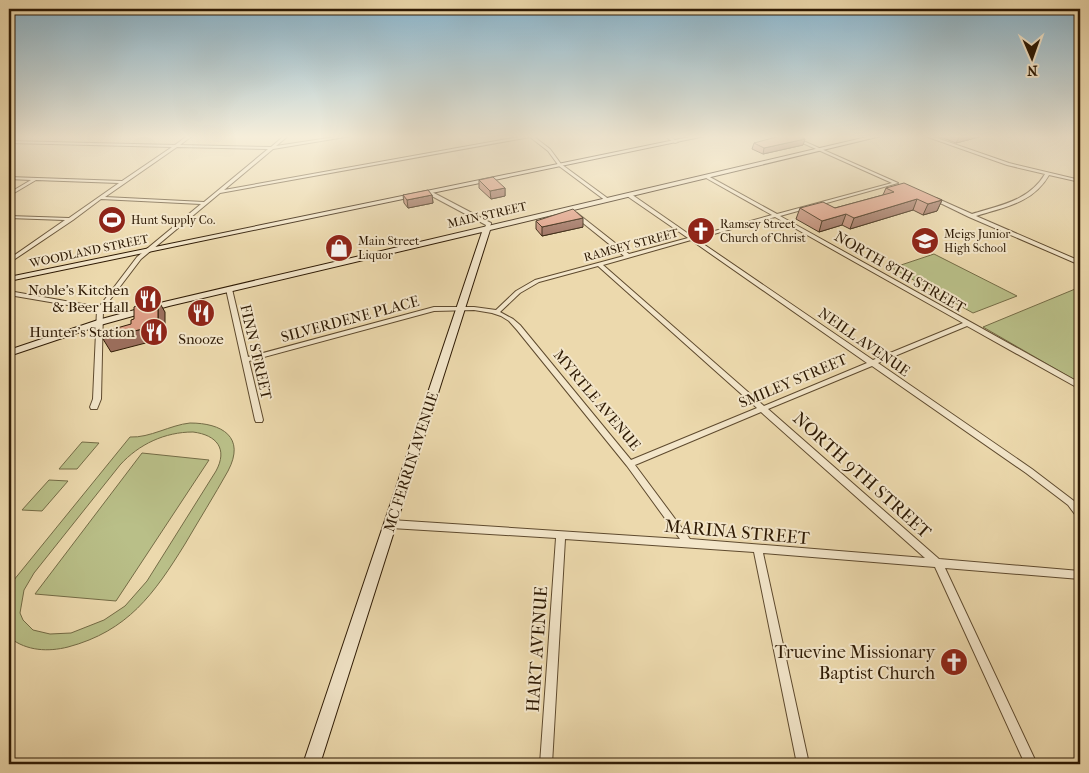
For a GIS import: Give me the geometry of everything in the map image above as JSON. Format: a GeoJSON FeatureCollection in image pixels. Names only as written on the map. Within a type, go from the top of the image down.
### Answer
{"type":"FeatureCollection","features":[{"type":"Feature","properties":{"kind":"street"},"geometry":{"type":"LineString","coordinates":[[9,261],[138,172]]}},
{"type":"Feature","properties":{"kind":"street"},"geometry":{"type":"LineString","coordinates":[[94,407],[97,399],[100,309],[139,258],[244,172]]}},
{"type":"Feature","properties":{"kind":"street"},"geometry":{"type":"LineString","coordinates":[[220,192],[331,172]]}},
{"type":"Feature","properties":{"kind":"street","name":"WOODLAND STREET"},"geometry":{"type":"LineString","coordinates":[[9,279],[526,172]]}},
{"type":"Feature","properties":{"kind":"street"},"geometry":{"type":"LineString","coordinates":[[570,172],[608,200]]}},
{"type":"Feature","properties":{"kind":"street","name":"MAIN STREET"},"geometry":{"type":"LineString","coordinates":[[9,353],[101,322],[229,289],[728,172]]}},
{"type":"Feature","properties":{"kind":"street","name":"RAMSEY STREET"},"geometry":{"type":"LineString","coordinates":[[497,312],[512,298],[537,281],[897,184],[870,172]]}},
{"type":"Feature","properties":{"kind":"street"},"geometry":{"type":"LineString","coordinates":[[1040,172],[1080,181]]}},
{"type":"Feature","properties":{"kind":"street"},"geometry":{"type":"LineString","coordinates":[[971,216],[1008,204],[1034,192],[1047,174]]}},
{"type":"Feature","properties":{"kind":"street","name":"NORTH 8TH STREET"},"geometry":{"type":"LineString","coordinates":[[707,177],[966,324],[1080,386]]}},
{"type":"Feature","properties":{"kind":"street"},"geometry":{"type":"LineString","coordinates":[[9,178],[124,182]]}},
{"type":"Feature","properties":{"kind":"street"},"geometry":{"type":"LineString","coordinates":[[9,195],[36,179]]}},
{"type":"Feature","properties":{"kind":"street"},"geometry":{"type":"LineString","coordinates":[[430,192],[489,224],[487,228]]}},
{"type":"Feature","properties":{"kind":"street","name":"NEILL AVENUE"},"geometry":{"type":"LineString","coordinates":[[629,195],[1029,471],[1072,503],[1080,515]]}},
{"type":"Feature","properties":{"kind":"street"},"geometry":{"type":"LineString","coordinates":[[926,196],[1080,263]]}},
{"type":"Feature","properties":{"kind":"street"},"geometry":{"type":"LineString","coordinates":[[101,198],[206,203]]}},
{"type":"Feature","properties":{"kind":"street"},"geometry":{"type":"LineString","coordinates":[[569,209],[628,256]]}},
{"type":"Feature","properties":{"kind":"street"},"geometry":{"type":"LineString","coordinates":[[9,217],[71,219]]}},
{"type":"Feature","properties":{"kind":"street","name":"MC FERRIN AVENUE"},"geometry":{"type":"LineString","coordinates":[[312,764],[487,228]]}},
{"type":"Feature","properties":{"kind":"street","name":"NORTH 9TH STREET"},"geometry":{"type":"LineString","coordinates":[[599,264],[939,565],[1031,764]]}},
{"type":"Feature","properties":{"kind":"street","name":"FINN STREET"},"geometry":{"type":"LineString","coordinates":[[229,289],[259,420]]}},
{"type":"Feature","properties":{"kind":"street"},"geometry":{"type":"LineString","coordinates":[[9,293],[100,309]]}},
{"type":"Feature","properties":{"kind":"street"},"geometry":{"type":"LineString","coordinates":[[462,308],[497,312]]}},
{"type":"Feature","properties":{"kind":"street","name":"SILVERDENE PLACE"},"geometry":{"type":"LineString","coordinates":[[245,360],[434,309],[462,308]]}},
{"type":"Feature","properties":{"kind":"street","name":"MYRTLE AVENUE"},"geometry":{"type":"LineString","coordinates":[[497,312],[510,320],[521,332],[630,464],[688,543]]}},
{"type":"Feature","properties":{"kind":"street","name":"SMILEY STREET"},"geometry":{"type":"LineString","coordinates":[[630,464],[966,324]]}},
{"type":"Feature","properties":{"kind":"street","name":"MARINA STREET"},"geometry":{"type":"LineString","coordinates":[[391,524],[688,543],[939,565],[1080,575]]}},
{"type":"Feature","properties":{"kind":"street","name":"HART AVENUE"},"geometry":{"type":"LineString","coordinates":[[546,764],[561,536]]}},
{"type":"Feature","properties":{"kind":"street"},"geometry":{"type":"LineString","coordinates":[[758,550],[803,764]]}},
{"type":"Feature","properties":{"kind":"green space"},"geometry":{"type":"Polygon","coordinates":[[[934,254],[1017,296],[973,313],[892,268],[934,254]]]}},
{"type":"Feature","properties":{"kind":"green space"},"geometry":{"type":"Polygon","coordinates":[[[1080,287],[1080,383],[983,327],[1080,287]]]}},
{"type":"Feature","properties":{"kind":"green space"},"geometry":{"type":"Polygon","coordinates":[[[182,424],[202,424],[221,429],[228,434],[232,441],[234,449],[233,459],[228,471],[185,544],[150,594],[123,621],[89,640],[68,647],[53,650],[31,648],[23,646],[10,638],[9,586],[130,437],[145,436],[182,424]],[[193,432],[163,437],[144,445],[120,465],[34,573],[24,590],[20,613],[23,620],[33,630],[50,634],[71,633],[104,620],[125,606],[147,581],[216,471],[219,463],[221,456],[218,444],[208,436],[193,432]]]}},
{"type":"Feature","properties":{"kind":"green space"},"geometry":{"type":"Polygon","coordinates":[[[82,442],[99,443],[77,469],[59,469],[82,442]]]}},
{"type":"Feature","properties":{"kind":"green space"},"geometry":{"type":"Polygon","coordinates":[[[142,453],[209,460],[116,601],[35,594],[142,453]]]}},
{"type":"Feature","properties":{"kind":"green space"},"geometry":{"type":"Polygon","coordinates":[[[49,480],[68,481],[42,511],[22,510],[49,480]]]}},
{"type":"Feature","properties":{"kind":"building"},"geometry":{"type":"Polygon","coordinates":[[[493,177],[505,188],[490,191],[479,180],[493,177]]]}},
{"type":"Feature","properties":{"kind":"building"},"geometry":{"type":"Polygon","coordinates":[[[904,183],[942,200],[928,204],[917,199],[854,218],[846,214],[822,221],[800,208],[823,202],[835,208],[894,192],[886,188],[904,183]]]}},
{"type":"Feature","properties":{"kind":"building"},"geometry":{"type":"Polygon","coordinates":[[[428,190],[432,195],[407,200],[403,195],[428,190]]]}},
{"type":"Feature","properties":{"kind":"building"},"geometry":{"type":"Polygon","coordinates":[[[573,209],[583,218],[542,227],[536,221],[573,209]]]}},
{"type":"Feature","properties":{"kind":"building"},"geometry":{"type":"Polygon","coordinates":[[[158,300],[158,325],[103,339],[103,332],[131,324],[131,320],[134,319],[134,307],[158,300]]]}},
{"type":"Feature","properties":{"kind":"place","name":"Hunt Supply Co."},"geometry":{"type":"Point","coordinates":[112,220]}},
{"type":"Feature","properties":{"kind":"place","name":"Ramsey Street Church of Christ"},"geometry":{"type":"Point","coordinates":[701,231]}},
{"type":"Feature","properties":{"kind":"place","name":"Meigs Junior High School"},"geometry":{"type":"Point","coordinates":[925,241]}},
{"type":"Feature","properties":{"kind":"place","name":"Main Street Liquor"},"geometry":{"type":"Point","coordinates":[339,248]}},
{"type":"Feature","properties":{"kind":"place","name":"Noble’s Kitchen & Beer Hall"},"geometry":{"type":"Point","coordinates":[148,299]}},
{"type":"Feature","properties":{"kind":"place","name":"Snooze"},"geometry":{"type":"Point","coordinates":[201,313]}},
{"type":"Feature","properties":{"kind":"place","name":"Hunter's Station"},"geometry":{"type":"Point","coordinates":[154,332]}},
{"type":"Feature","properties":{"kind":"place","name":"Truevine Missionary Baptist Church"},"geometry":{"type":"Point","coordinates":[954,662]}}]}
